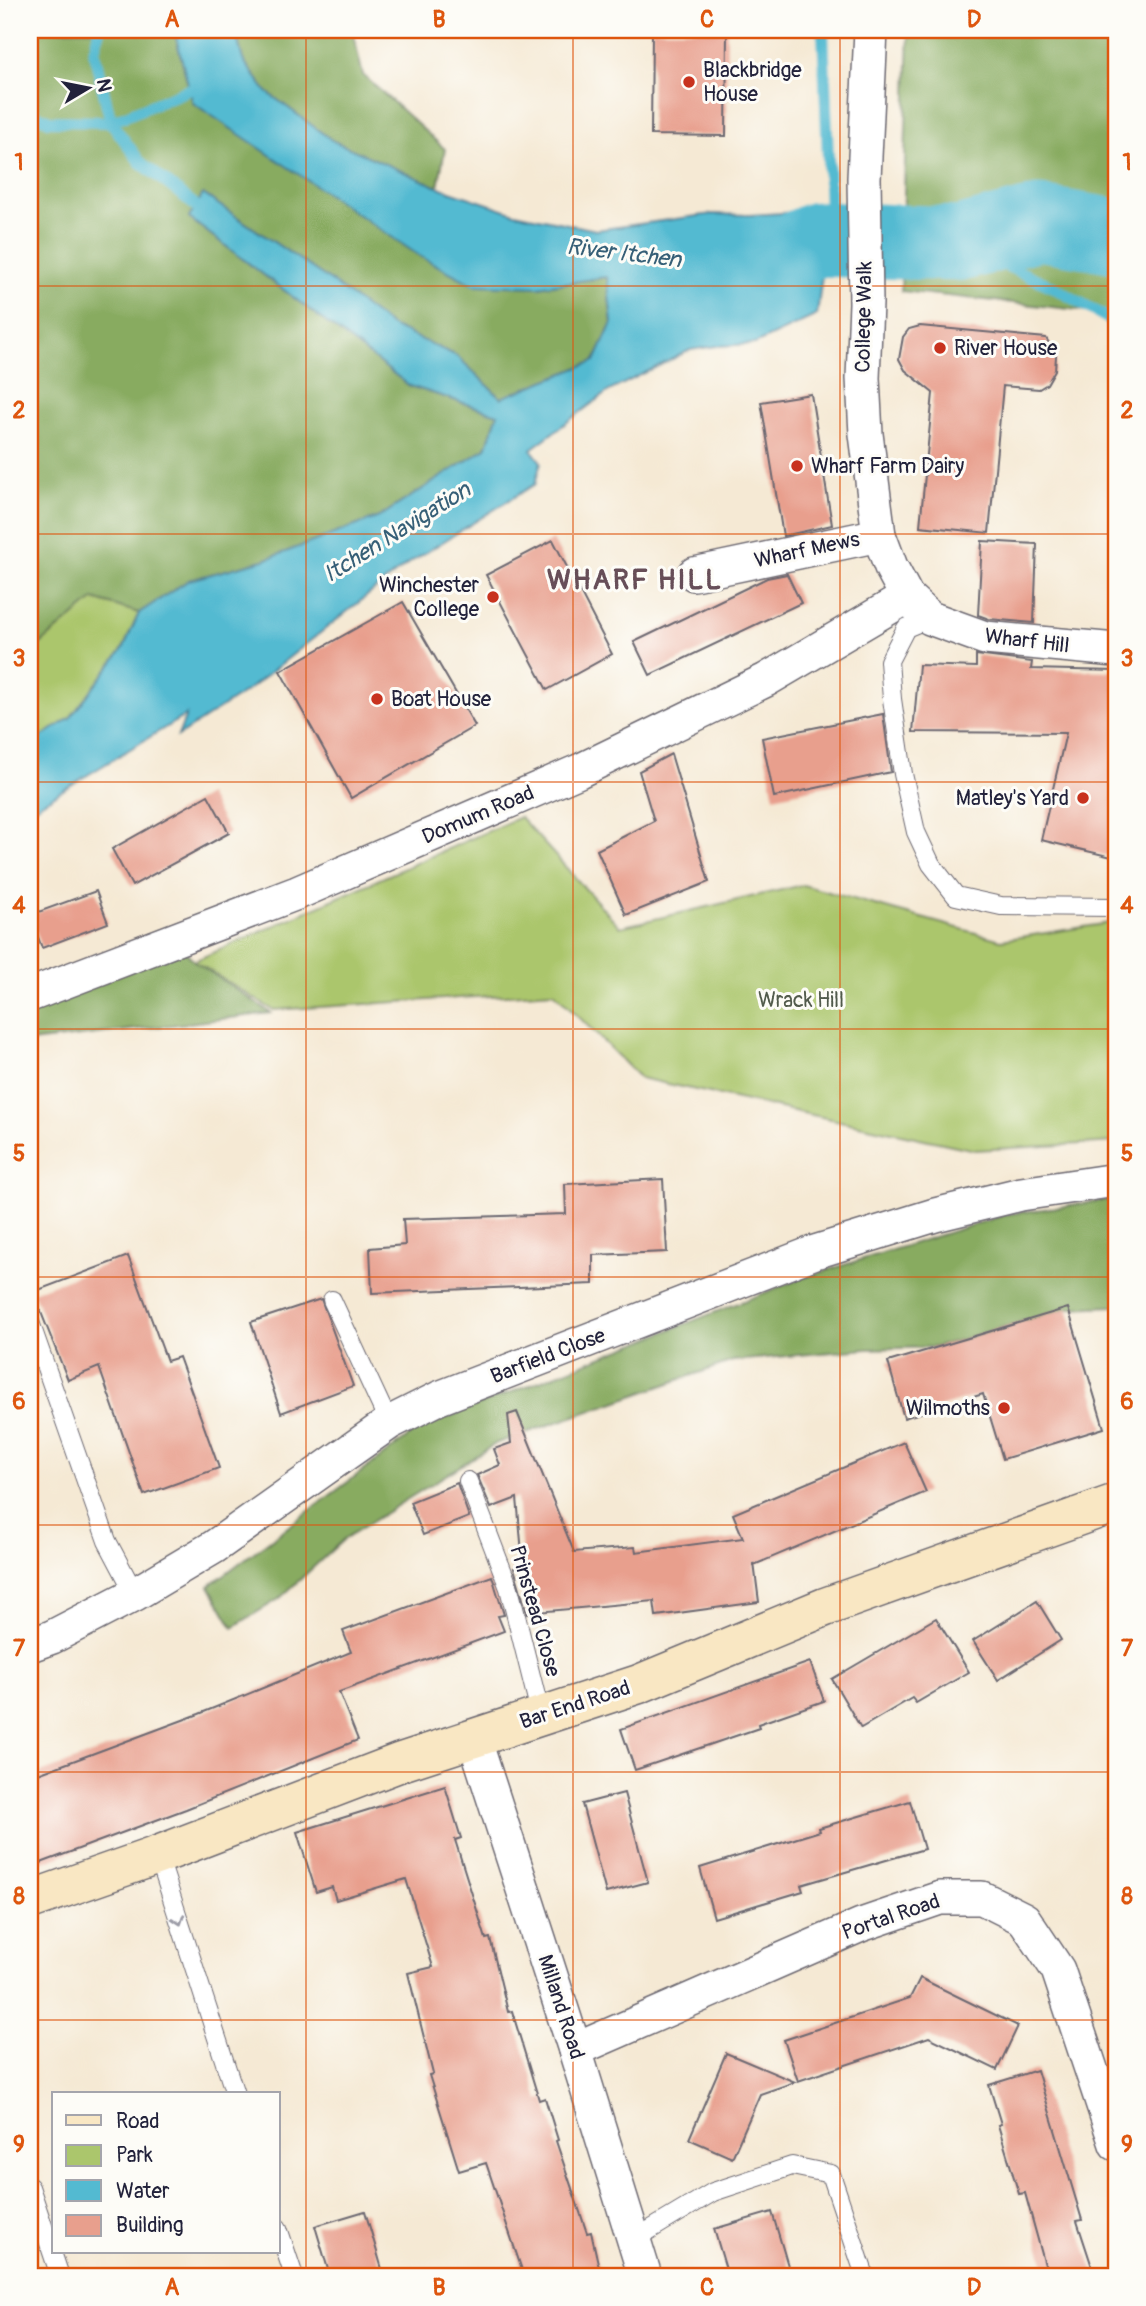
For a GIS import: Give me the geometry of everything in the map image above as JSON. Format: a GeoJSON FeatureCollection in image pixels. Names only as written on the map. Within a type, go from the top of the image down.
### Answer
{"type":"FeatureCollection","features":[{"type":"Feature","properties":{"kind":"main road","name":"Bar End Road"},"geometry":{"type":"LineString","coordinates":[[30,1900],[158,1855],[401,1762],[639,1684],[825,1608],[1116,1503]]}},
{"type":"Feature","properties":{"kind":"street","name":"College Walk"},"geometry":{"type":"LineString","coordinates":[[871,30],[864,178],[866,303],[863,378],[866,434],[879,535],[891,567],[918,608]]}},
{"type":"Feature","properties":{"kind":"street","name":"Wharf Mews"},"geometry":{"type":"LineString","coordinates":[[694,573],[879,535]]}},
{"type":"Feature","properties":{"kind":"street","name":"Wharf Hill"},"geometry":{"type":"LineString","coordinates":[[918,608],[985,638],[1116,650]]}},
{"type":"Feature","properties":{"kind":"street","name":"Domum Road"},"geometry":{"type":"LineString","coordinates":[[30,995],[297,893],[579,771],[918,608]]}},
{"type":"Feature","properties":{"kind":"street","name":"Barfield Close"},"geometry":{"type":"LineString","coordinates":[[30,1645],[52,1637],[135,1594],[214,1548],[389,1423],[439,1398],[815,1252],[935,1215],[1021,1194],[1116,1180]]}},
{"type":"Feature","properties":{"kind":"street","name":"Milland Road"},"geometry":{"type":"LineString","coordinates":[[474,1738],[645,2276]]}},
{"type":"Feature","properties":{"kind":"street","name":"Portal Road"},"geometry":{"type":"LineString","coordinates":[[575,2050],[861,1925],[940,1898],[982,1898],[1024,1919],[1058,1970],[1116,2144]]}},
{"type":"Feature","properties":{"kind":"lane"},"geometry":{"type":"LineString","coordinates":[[918,608],[889,661],[903,774],[916,832],[931,864],[956,895],[1001,906],[1116,907]]}},
{"type":"Feature","properties":{"kind":"lane"},"geometry":{"type":"LineString","coordinates":[[332,1300],[389,1423]]}},
{"type":"Feature","properties":{"kind":"lane"},"geometry":{"type":"LineString","coordinates":[[30,1322],[107,1541],[135,1594]]}},
{"type":"Feature","properties":{"kind":"lane","name":"Prinstead Close"},"geometry":{"type":"LineString","coordinates":[[467,1481],[509,1588],[541,1716]]}},
{"type":"Feature","properties":{"kind":"lane"},"geometry":{"type":"LineString","coordinates":[[158,1855],[234,2092]]}},
{"type":"Feature","properties":{"kind":"lane"},"geometry":{"type":"LineString","coordinates":[[633,2240],[713,2192],[792,2166],[831,2174],[865,2276]]}},
{"type":"Feature","properties":{"kind":"lane"},"geometry":{"type":"LineString","coordinates":[[30,2188],[52,2253]]}},
{"type":"Feature","properties":{"kind":"lane"},"geometry":{"type":"LineString","coordinates":[[280,2234],[294,2276]]}},
{"type":"Feature","properties":{"kind":"lane"},"geometry":{"type":"LineString","coordinates":[[52,2254],[60,2276]]}},
{"type":"Feature","properties":{"kind":"green space"},"geometry":{"type":"Polygon","coordinates":[[[41,30],[174,30],[193,103],[538,287],[607,277],[612,323],[595,361],[501,398],[457,356],[391,326],[331,281],[203,194],[189,218],[410,386],[498,414],[486,448],[379,517],[264,560],[189,580],[139,613],[94,599],[30,650],[30,40],[41,30]]]}},
{"type":"Feature","properties":{"kind":"green space"},"geometry":{"type":"Polygon","coordinates":[[[235,30],[352,30],[363,75],[445,149],[438,187],[333,141],[267,92],[243,60],[235,30]]]}},
{"type":"Feature","properties":{"kind":"green space"},"geometry":{"type":"Polygon","coordinates":[[[909,30],[1116,30],[1116,314],[901,291],[909,30]]]}},
{"type":"Feature","properties":{"kind":"green space"},"geometry":{"type":"Polygon","coordinates":[[[94,599],[139,613],[123,649],[70,718],[30,744],[30,650],[94,599]]]}},
{"type":"Feature","properties":{"kind":"green space","name":"Wrack Hill"},"geometry":{"type":"Polygon","coordinates":[[[520,817],[620,927],[803,885],[1001,940],[1116,922],[1116,1142],[975,1150],[640,1078],[554,992],[273,1010],[194,961],[520,817]]]}},
{"type":"Feature","properties":{"kind":"green space"},"geometry":{"type":"Polygon","coordinates":[[[175,940],[194,961],[271,1013],[30,1042],[30,986],[175,940]]]}},
{"type":"Feature","properties":{"kind":"green space"},"geometry":{"type":"Polygon","coordinates":[[[1116,1199],[1116,1306],[1068,1308],[936,1347],[867,1349],[733,1361],[497,1443],[344,1539],[279,1599],[233,1627],[209,1586],[420,1428],[802,1278],[1008,1214],[1116,1199]]]}},
{"type":"Feature","properties":{"kind":"water","name":"Itchen Navigation"},"geometry":{"type":"Polygon","coordinates":[[[174,30],[235,30],[243,60],[267,92],[333,141],[438,187],[515,213],[596,230],[712,214],[750,215],[830,210],[817,315],[755,344],[690,350],[609,391],[531,449],[541,462],[535,484],[406,565],[248,690],[178,736],[186,715],[30,810],[30,744],[70,718],[123,649],[139,613],[189,580],[264,560],[379,517],[486,448],[498,414],[410,386],[189,218],[203,194],[331,281],[391,326],[457,356],[501,398],[595,361],[612,323],[607,277],[538,287],[474,285],[421,257],[193,103],[174,30]]]}},
{"type":"Feature","properties":{"kind":"building","name":"Blackbridge House"},"geometry":{"type":"Polygon","coordinates":[[[652,30],[727,30],[726,136],[651,135],[652,30]]]}},
{"type":"Feature","properties":{"kind":"building"},"geometry":{"type":"Polygon","coordinates":[[[920,326],[1046,338],[1056,356],[1055,370],[1047,384],[1039,389],[1003,386],[989,533],[920,526],[933,393],[905,370],[899,359],[903,337],[909,329],[920,326]]]}},
{"type":"Feature","properties":{"kind":"building","name":"Wharf Farm Dairy"},"geometry":{"type":"Polygon","coordinates":[[[811,394],[832,525],[783,536],[761,402],[811,394]]]}},
{"type":"Feature","properties":{"kind":"building"},"geometry":{"type":"Polygon","coordinates":[[[553,540],[612,654],[547,690],[486,575],[553,540]]]}},
{"type":"Feature","properties":{"kind":"building"},"geometry":{"type":"Polygon","coordinates":[[[982,541],[1037,544],[1034,623],[989,619],[978,615],[982,541]]]}},
{"type":"Feature","properties":{"kind":"building"},"geometry":{"type":"Polygon","coordinates":[[[787,574],[801,603],[650,675],[634,642],[767,578],[787,574]]]}},
{"type":"Feature","properties":{"kind":"building","name":"Boat House"},"geometry":{"type":"Polygon","coordinates":[[[403,602],[475,726],[351,798],[280,671],[403,602]]]}},
{"type":"Feature","properties":{"kind":"building"},"geometry":{"type":"Polygon","coordinates":[[[976,655],[1032,662],[1031,669],[1116,671],[1116,858],[1041,840],[1066,733],[913,732],[919,665],[976,667],[976,655]]]}},
{"type":"Feature","properties":{"kind":"building"},"geometry":{"type":"Polygon","coordinates":[[[883,714],[891,772],[774,797],[762,738],[883,714]]]}},
{"type":"Feature","properties":{"kind":"building"},"geometry":{"type":"Polygon","coordinates":[[[671,754],[709,882],[626,915],[597,850],[654,821],[639,771],[671,754]]]}},
{"type":"Feature","properties":{"kind":"building"},"geometry":{"type":"Polygon","coordinates":[[[208,795],[229,833],[132,886],[112,849],[208,795]]]}},
{"type":"Feature","properties":{"kind":"building"},"geometry":{"type":"Polygon","coordinates":[[[96,891],[108,923],[42,948],[30,915],[96,891]]]}},
{"type":"Feature","properties":{"kind":"building"},"geometry":{"type":"Polygon","coordinates":[[[663,1179],[667,1252],[593,1255],[593,1284],[372,1293],[370,1248],[405,1245],[403,1219],[566,1214],[565,1184],[663,1179]]]}},
{"type":"Feature","properties":{"kind":"building"},"geometry":{"type":"Polygon","coordinates":[[[128,1256],[167,1361],[179,1357],[219,1468],[144,1495],[99,1367],[68,1380],[33,1292],[128,1256]]]}},
{"type":"Feature","properties":{"kind":"building"},"geometry":{"type":"Polygon","coordinates":[[[321,1299],[353,1386],[281,1413],[251,1322],[321,1299]]]}},
{"type":"Feature","properties":{"kind":"building"},"geometry":{"type":"Polygon","coordinates":[[[1068,1308],[1104,1428],[1003,1459],[983,1394],[904,1418],[888,1362],[1068,1308]]]}},
{"type":"Feature","properties":{"kind":"building"},"geometry":{"type":"Polygon","coordinates":[[[517,1412],[574,1552],[635,1547],[636,1552],[743,1538],[733,1514],[904,1442],[926,1492],[754,1565],[759,1602],[656,1616],[654,1601],[527,1613],[514,1568],[523,1564],[517,1498],[491,1508],[477,1475],[500,1465],[494,1449],[511,1443],[508,1415],[517,1412]]]}},
{"type":"Feature","properties":{"kind":"building"},"geometry":{"type":"Polygon","coordinates":[[[457,1483],[469,1517],[423,1535],[410,1502],[457,1483]]]}},
{"type":"Feature","properties":{"kind":"building"},"geometry":{"type":"Polygon","coordinates":[[[492,1576],[504,1615],[498,1616],[504,1631],[339,1692],[358,1740],[186,1809],[30,1867],[30,1777],[199,1714],[351,1652],[343,1631],[492,1576]]]}},
{"type":"Feature","properties":{"kind":"building"},"geometry":{"type":"Polygon","coordinates":[[[1037,1601],[1061,1640],[998,1680],[973,1641],[1037,1601]]]}},
{"type":"Feature","properties":{"kind":"building"},"geometry":{"type":"Polygon","coordinates":[[[936,1618],[969,1672],[916,1703],[912,1698],[861,1728],[832,1679],[936,1618]]]}},
{"type":"Feature","properties":{"kind":"building"},"geometry":{"type":"Polygon","coordinates":[[[810,1662],[824,1701],[758,1724],[759,1728],[635,1770],[621,1729],[810,1662]]]}},
{"type":"Feature","properties":{"kind":"building"},"geometry":{"type":"Polygon","coordinates":[[[445,1786],[461,1838],[455,1840],[486,1939],[490,1938],[508,2012],[512,2011],[539,2100],[545,2098],[558,2140],[556,2141],[587,2233],[591,2232],[600,2272],[580,2276],[524,2276],[486,2163],[459,2171],[429,2075],[433,2074],[408,1973],[433,1967],[406,1879],[336,1900],[332,1887],[316,1892],[297,1832],[445,1786]]]}},
{"type":"Feature","properties":{"kind":"building"},"geometry":{"type":"Polygon","coordinates":[[[624,1793],[648,1882],[606,1893],[582,1804],[624,1793]]]}},
{"type":"Feature","properties":{"kind":"building"},"geometry":{"type":"Polygon","coordinates":[[[910,1801],[924,1849],[801,1885],[803,1891],[714,1918],[700,1868],[910,1801]]]}},
{"type":"Feature","properties":{"kind":"building"},"geometry":{"type":"Polygon","coordinates":[[[920,1978],[1018,2026],[997,2070],[929,2037],[798,2081],[784,2040],[910,1998],[920,1978]]]}},
{"type":"Feature","properties":{"kind":"building"},"geometry":{"type":"Polygon","coordinates":[[[726,2053],[795,2082],[760,2094],[732,2158],[689,2139],[726,2053]]]}},
{"type":"Feature","properties":{"kind":"building"},"geometry":{"type":"Polygon","coordinates":[[[1037,2070],[1082,2220],[1077,2221],[1095,2276],[1048,2276],[1025,2193],[1019,2194],[998,2125],[1001,2124],[989,2085],[1037,2070]]]}},
{"type":"Feature","properties":{"kind":"building"},"geometry":{"type":"Polygon","coordinates":[[[365,2211],[384,2276],[330,2276],[315,2226],[365,2211]]]}},
{"type":"Feature","properties":{"kind":"building"},"geometry":{"type":"Polygon","coordinates":[[[772,2212],[791,2276],[728,2276],[714,2229],[772,2212]]]}},
{"type":"Feature","properties":{"kind":"waterway"},"geometry":{"type":"LineString","coordinates":[[99,30],[94,52],[111,122],[140,162],[196,206]]}},
{"type":"Feature","properties":{"kind":"waterway"},"geometry":{"type":"LineString","coordinates":[[823,30],[830,210],[824,226]]}},
{"type":"Feature","properties":{"kind":"waterway"},"geometry":{"type":"LineString","coordinates":[[30,112],[49,121],[111,122],[205,83]]}},
{"type":"Feature","properties":{"kind":"waterway","name":"River Itchen"},"geometry":{"type":"LineString","coordinates":[[728,266],[749,269],[818,239],[959,244],[1039,223],[1116,236]]}},
{"type":"Feature","properties":{"kind":"waterway"},"geometry":{"type":"LineString","coordinates":[[959,244],[1051,286],[1116,323]]}},
{"type":"Feature","properties":{"kind":"place","name":"Blackbridge House"},"geometry":{"type":"Point","coordinates":[689,82]}},
{"type":"Feature","properties":{"kind":"place","name":"River House"},"geometry":{"type":"Point","coordinates":[940,348]}},
{"type":"Feature","properties":{"kind":"place","name":"Wharf Farm Dairy"},"geometry":{"type":"Point","coordinates":[797,466]}},
{"type":"Feature","properties":{"kind":"place","name":"Winchester College"},"geometry":{"type":"Point","coordinates":[493,597]}},
{"type":"Feature","properties":{"kind":"place","name":"Boat House"},"geometry":{"type":"Point","coordinates":[377,699]}},
{"type":"Feature","properties":{"kind":"place","name":"Matley's Yard"},"geometry":{"type":"Point","coordinates":[1083,798]}},
{"type":"Feature","properties":{"kind":"place","name":"Wilmoths"},"geometry":{"type":"Point","coordinates":[1004,1408]}},
{"type":"Feature","properties":{"kind":"district","name":"WHARF HILL"},"geometry":{"type":"Point","coordinates":[635,580]}}]}
